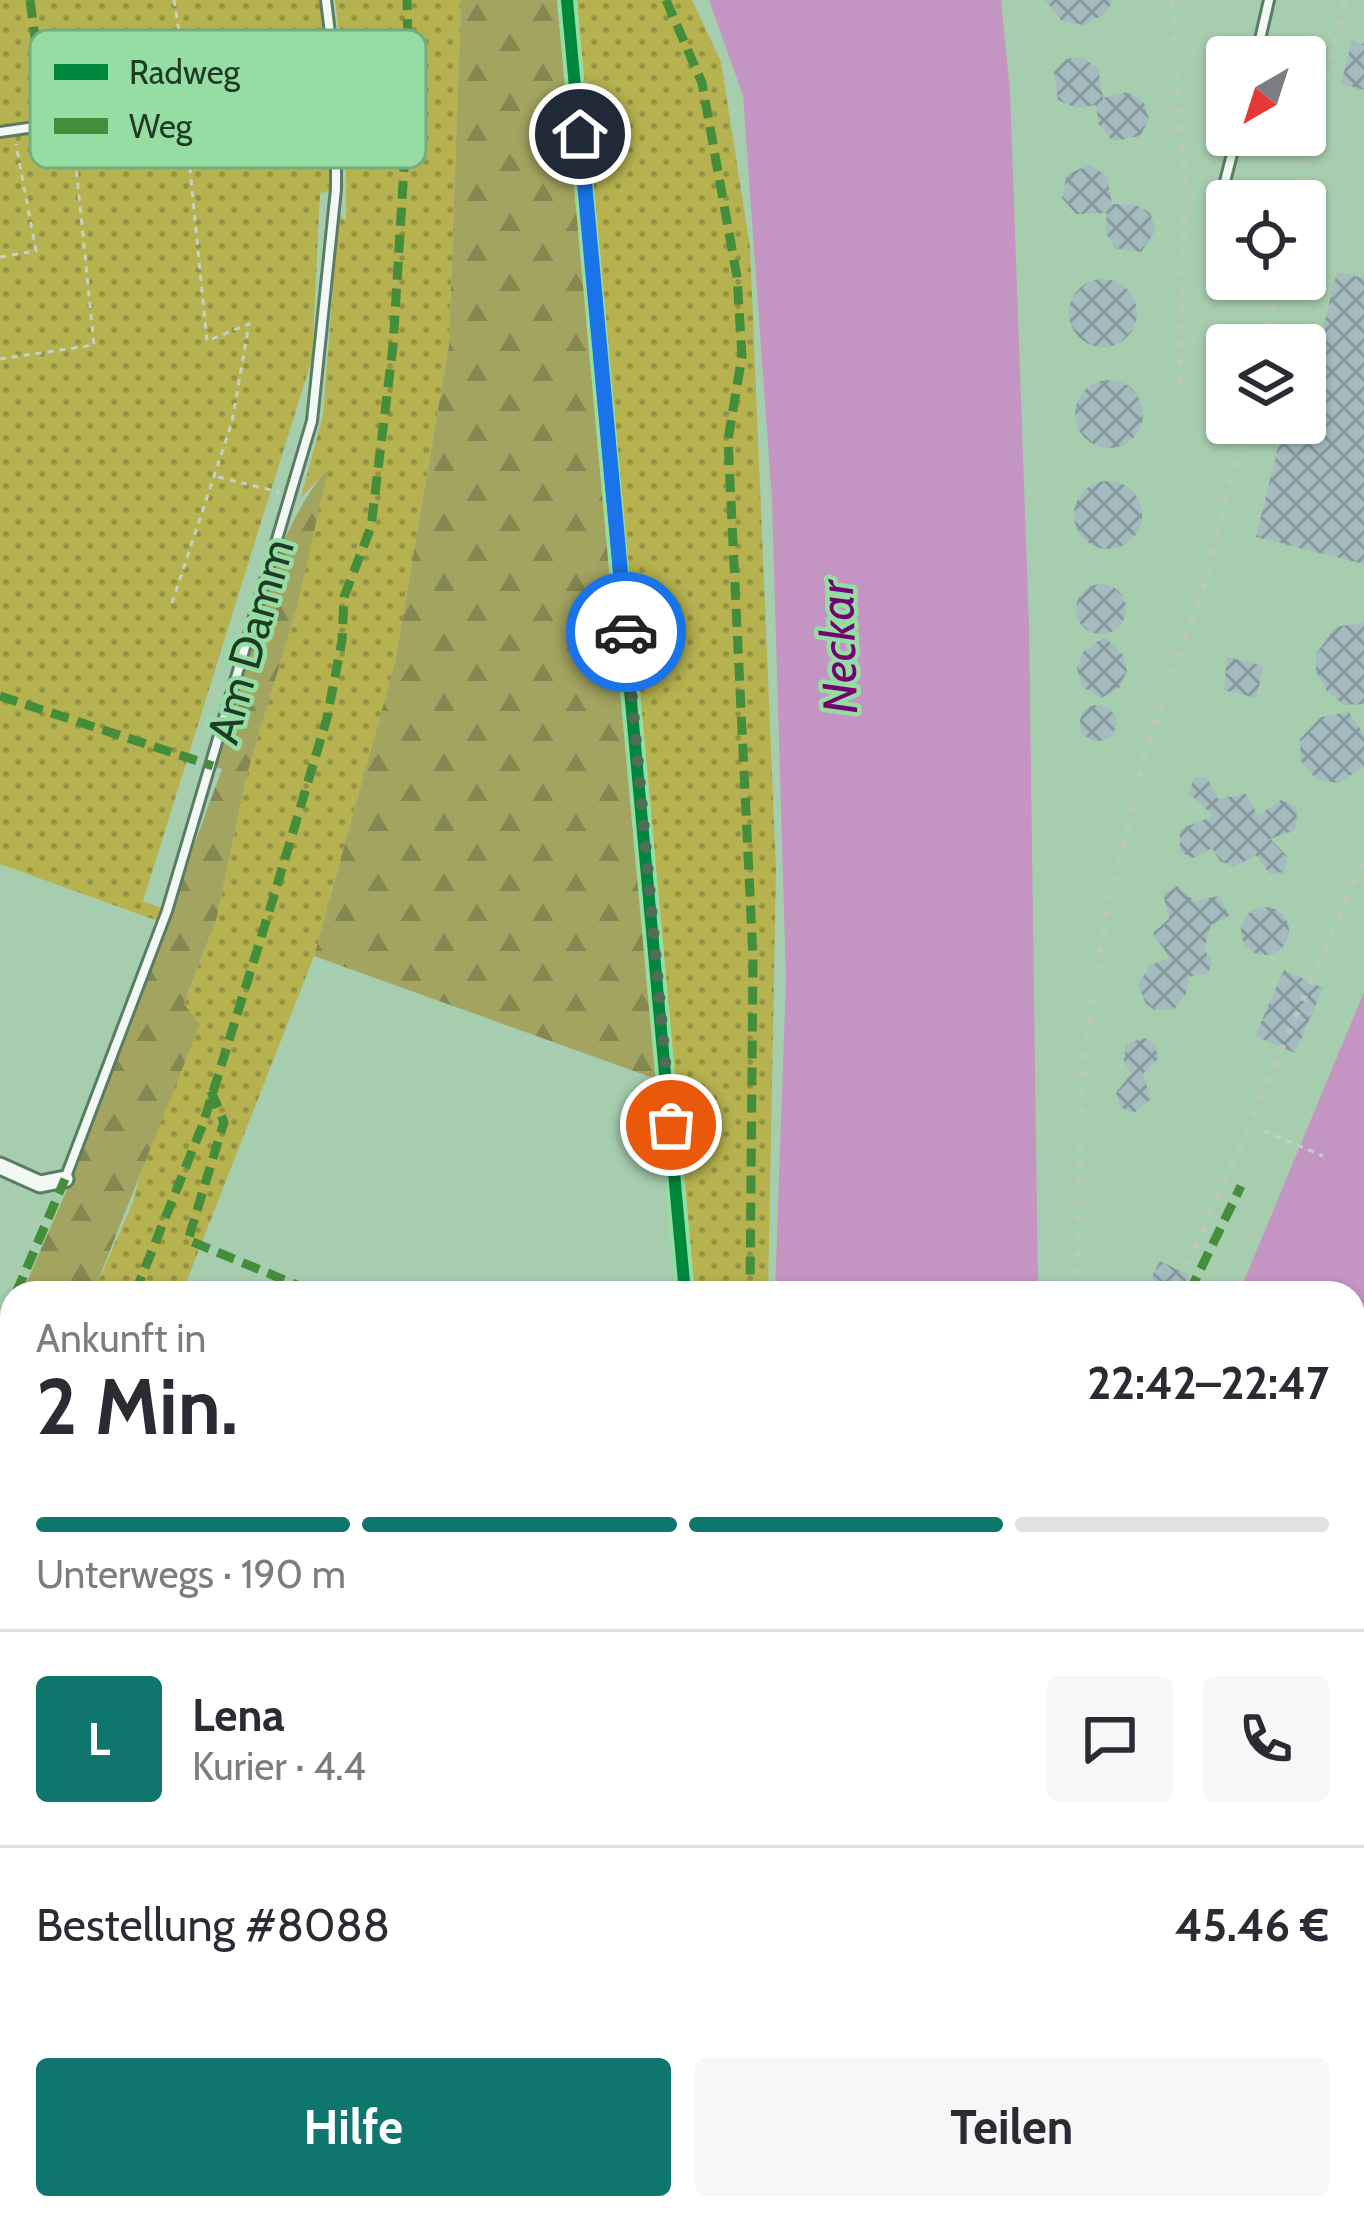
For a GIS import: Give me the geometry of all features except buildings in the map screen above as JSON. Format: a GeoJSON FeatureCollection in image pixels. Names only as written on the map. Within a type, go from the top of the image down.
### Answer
{"type":"FeatureCollection","features":[{"type":"Feature","properties":{"kind":"street"},"geometry":{"type":"LineString","coordinates":[[0,1166],[40,1184],[65,1179]]}},
{"type":"Feature","properties":{"kind":"lane","name":"Am Damm"},"geometry":{"type":"LineString","coordinates":[[326,0],[330,30]]}},
{"type":"Feature","properties":{"kind":"lane"},"geometry":{"type":"LineString","coordinates":[[567,0],[684,1281]]}},
{"type":"Feature","properties":{"kind":"lane"},"geometry":{"type":"LineString","coordinates":[[1261,36],[1269,0]]}},
{"type":"Feature","properties":{"kind":"lane"},"geometry":{"type":"LineString","coordinates":[[0,132],[30,128]]}},
{"type":"Feature","properties":{"kind":"lane","name":"Am Damm"},"geometry":{"type":"LineString","coordinates":[[65,1179],[167,911],[292,495],[323,354],[336,168]]}},
{"type":"Feature","properties":{"kind":"path"},"geometry":{"type":"LineString","coordinates":[[174,0],[178,30]]}},
{"type":"Feature","properties":{"kind":"path"},"geometry":{"type":"LineString","coordinates":[[0,257],[36,251],[13,130]]}},
{"type":"Feature","properties":{"kind":"path"},"geometry":{"type":"LineString","coordinates":[[0,359],[94,345],[76,168]]}},
{"type":"Feature","properties":{"kind":"path"},"geometry":{"type":"LineString","coordinates":[[172,603],[234,412],[249,324],[207,340],[192,168]]}},
{"type":"Feature","properties":{"kind":"path"},"geometry":{"type":"LineString","coordinates":[[215,476],[292,495]]}},
{"type":"Feature","properties":{"kind":"path"},"geometry":{"type":"LineString","coordinates":[[1264,1131],[1323,1156]]}},
{"type":"Feature","properties":{"kind":"shaded area"},"geometry":{"type":"Polygon","coordinates":[[[0,0],[319,0],[323,30],[30,30],[30,168],[331,168],[331,191],[320,193],[312,359],[143,901],[163,909],[158,921],[0,864],[0,0]]]}},
{"type":"Feature","properties":{"kind":"shaded area"},"geometry":{"type":"Polygon","coordinates":[[[335,0],[461,0],[449,345],[395,662],[314,956],[187,1281],[98,1281],[133,1202],[184,1005],[217,917],[247,774],[297,607],[326,471],[301,498],[323,415],[339,214],[346,222],[346,168],[426,168],[426,30],[339,30],[335,0]]]}},
{"type":"Feature","properties":{"kind":"shaded area"},"geometry":{"type":"Polygon","coordinates":[[[567,0],[692,0],[721,62],[750,247],[776,869],[768,1281],[684,1281],[567,0]]]}},
{"type":"Feature","properties":{"kind":"green space"},"geometry":{"type":"Polygon","coordinates":[[[461,0],[567,0],[667,1083],[314,956],[395,662],[449,345],[461,0]]]}},
{"type":"Feature","properties":{"kind":"green space"},"geometry":{"type":"Polygon","coordinates":[[[328,469],[297,607],[247,774],[217,917],[184,1004],[200,1024],[98,1281],[27,1281],[69,1185],[222,769],[213,766],[245,651],[273,568],[307,497],[328,469]]]}},
{"type":"Feature","properties":{"kind":"water","name":"Neckar"},"geometry":{"type":"Polygon","coordinates":[[[709,0],[1001,0],[1010,91],[1029,627],[1038,1281],[775,1281],[786,979],[772,500],[743,95],[709,0]]]}},
{"type":"Feature","properties":{"kind":"water"},"geometry":{"type":"Polygon","coordinates":[[[1364,992],[1364,1281],[1244,1281],[1364,992]]]}},
{"type":"Feature","properties":{"kind":"railway"},"geometry":{"type":"LineString","coordinates":[[1172,0],[1185,192],[1179,393]]}},
{"type":"Feature","properties":{"kind":"railway"},"geometry":{"type":"LineString","coordinates":[[1303,180],[1345,0]]}},
{"type":"Feature","properties":{"kind":"railway"},"geometry":{"type":"LineString","coordinates":[[1269,324],[1275,300]]}},
{"type":"Feature","properties":{"kind":"railway"},"geometry":{"type":"LineString","coordinates":[[1076,1281],[1083,1069],[1106,915],[1150,735],[1203,590],[1240,444]]}},
{"type":"Feature","properties":{"kind":"railway"},"geometry":{"type":"LineString","coordinates":[[1188,1265],[1364,859]]}},
{"type":"Feature","properties":{"kind":"marked path"},"geometry":{"type":"LineString","coordinates":[[30,0],[34,30]]}},
{"type":"Feature","properties":{"kind":"marked path"},"geometry":{"type":"LineString","coordinates":[[407,0],[408,30]]}},
{"type":"Feature","properties":{"kind":"marked path"},"geometry":{"type":"LineString","coordinates":[[666,0],[702,83],[737,277],[742,356],[728,440],[753,958],[750,1281]]}},
{"type":"Feature","properties":{"kind":"marked path"},"geometry":{"type":"LineString","coordinates":[[140,1281],[203,1124],[327,718],[342,641],[344,597],[371,527],[393,346],[404,168]]}},
{"type":"Feature","properties":{"kind":"marked path"},"geometry":{"type":"LineString","coordinates":[[0,696],[213,766]]}},
{"type":"Feature","properties":{"kind":"marked path"},"geometry":{"type":"LineString","coordinates":[[211,1091],[224,1122],[188,1240],[287,1281]]}},
{"type":"Feature","properties":{"kind":"marked path"},"geometry":{"type":"LineString","coordinates":[[21,1281],[65,1179]]}},
{"type":"Feature","properties":{"kind":"marked path"},"geometry":{"type":"LineString","coordinates":[[1195,1281],[1241,1186]]}},
{"type":"Feature","properties":{"kind":"cycle path"},"geometry":{"type":"LineString","coordinates":[[567,0],[684,1281]]}},
{"type":"Feature","properties":{"kind":"way so far"},"geometry":{"type":"LineString","coordinates":[[626,632],[671,1125]]}},
{"type":"Feature","properties":{"kind":"route"},"geometry":{"type":"LineString","coordinates":[[580,134],[626,632]]}}]}
